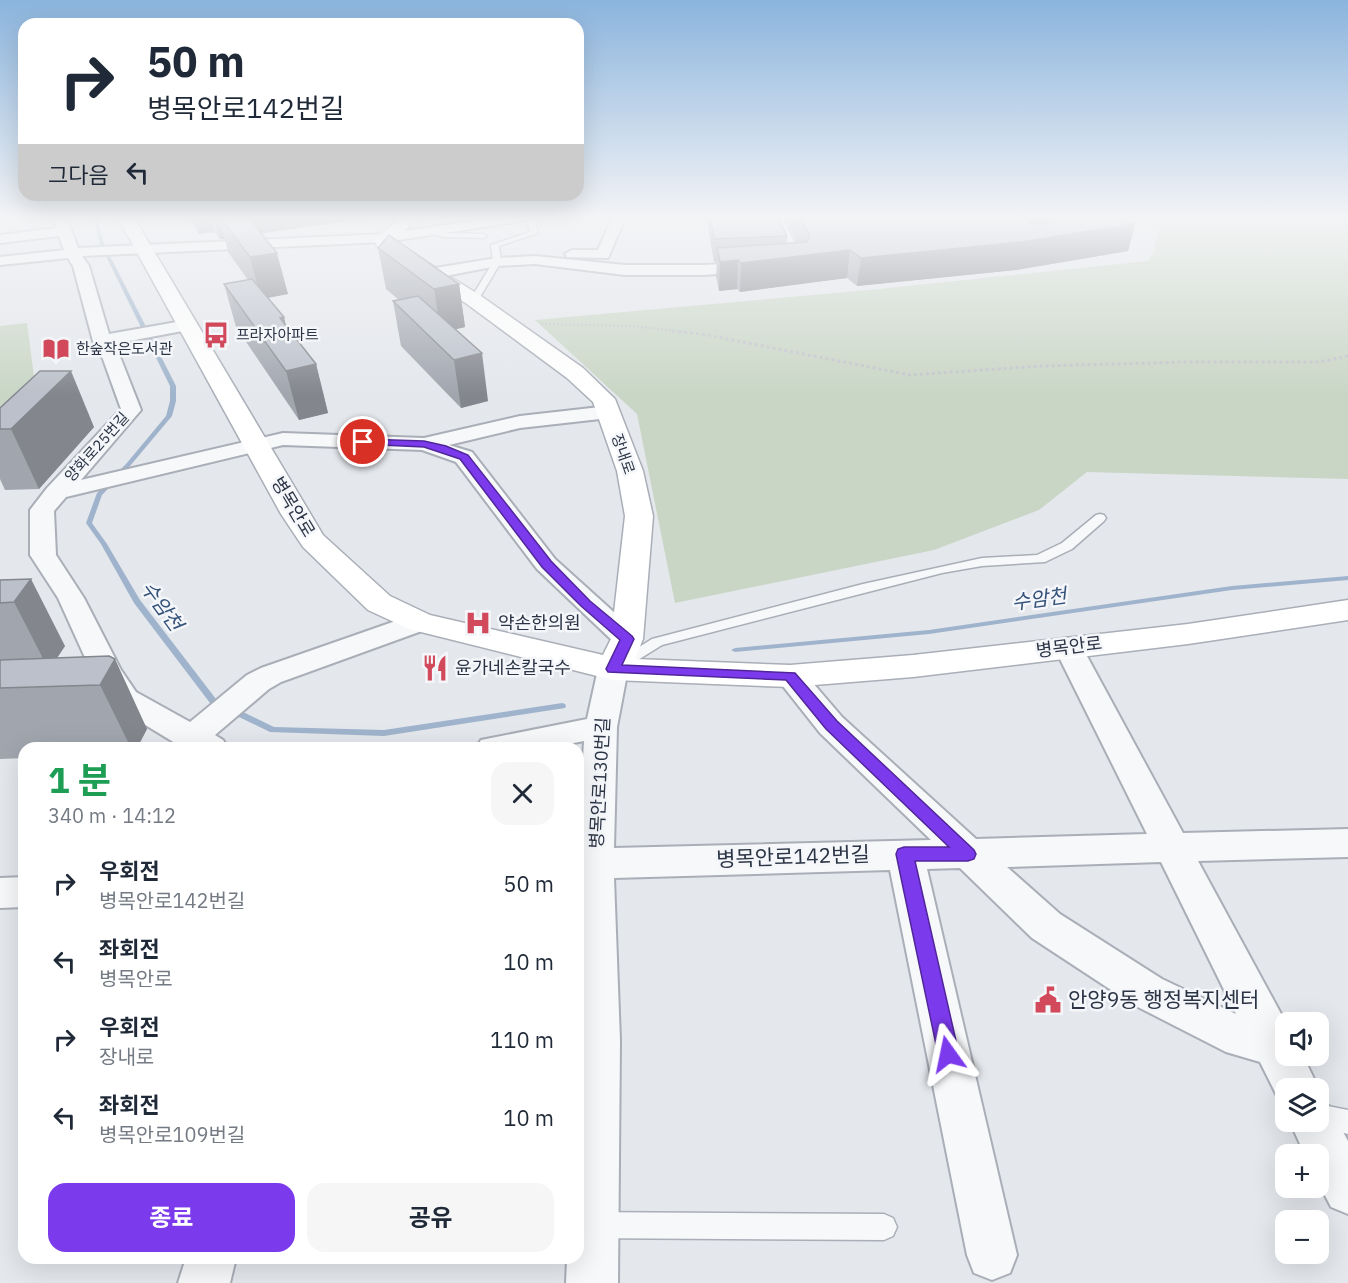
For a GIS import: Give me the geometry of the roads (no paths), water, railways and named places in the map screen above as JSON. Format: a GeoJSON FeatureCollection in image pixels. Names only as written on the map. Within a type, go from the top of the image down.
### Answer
{"type":"FeatureCollection","features":[{"type":"Feature","properties":{"kind":"street","name":"양화로25번길"},"geometry":{"type":"LineString","coordinates":[[68,490],[131,410],[112,359],[111,339],[85,276]]}},
{"type":"Feature","properties":{"kind":"street","name":"병목안로"},"geometry":{"type":"LineString","coordinates":[[149,276],[177,328],[258,445],[295,514],[313,541],[380,603],[420,622],[613,669],[790,676],[913,666],[1188,633],[1348,610]]}},
{"type":"Feature","properties":{"kind":"street","name":"장내로"},"geometry":{"type":"LineString","coordinates":[[439,276],[575,373],[604,399],[630,471],[639,516],[627,639],[613,669]]}},
{"type":"Feature","properties":{"kind":"street"},"geometry":{"type":"LineString","coordinates":[[111,339],[177,328]]}},
{"type":"Feature","properties":{"kind":"street"},"geometry":{"type":"LineString","coordinates":[[424,444],[520,422],[609,412]]}},
{"type":"Feature","properties":{"kind":"street"},"geometry":{"type":"LineString","coordinates":[[420,622],[271,675],[258,682],[203,738],[125,699],[107,673],[71,598],[43,555],[42,510],[68,490],[283,439],[424,444],[464,457],[546,564],[627,639]]}},
{"type":"Feature","properties":{"kind":"street"},"geometry":{"type":"LineString","coordinates":[[1068,647],[1291,1078]]}},
{"type":"Feature","properties":{"kind":"street","name":"병목안로130번길"},"geometry":{"type":"LineString","coordinates":[[592,1283],[586,1225],[588,1040],[586,863],[600,726],[613,669]]}},
{"type":"Feature","properties":{"kind":"street"},"geometry":{"type":"LineString","coordinates":[[790,676],[831,725],[1046,926],[1148,992],[1241,1038],[1274,1045]]}},
{"type":"Feature","properties":{"kind":"street"},"geometry":{"type":"LineString","coordinates":[[521,742],[600,726]]}},
{"type":"Feature","properties":{"kind":"street","name":"병목안로142번길"},"geometry":{"type":"LineString","coordinates":[[586,863],[1348,843]]}},
{"type":"Feature","properties":{"kind":"street"},"geometry":{"type":"LineString","coordinates":[[904,854],[992,1255]]}},
{"type":"Feature","properties":{"kind":"street"},"geometry":{"type":"LineString","coordinates":[[0,893],[18,892]]}},
{"type":"Feature","properties":{"kind":"street"},"geometry":{"type":"LineString","coordinates":[[1318,1132],[1348,1190]]}},
{"type":"Feature","properties":{"kind":"street"},"geometry":{"type":"LineString","coordinates":[[204,1283],[209,1264]]}},
{"type":"Feature","properties":{"kind":"lane"},"geometry":{"type":"LineString","coordinates":[[474,300],[488,276]]}},
{"type":"Feature","properties":{"kind":"lane"},"geometry":{"type":"LineString","coordinates":[[613,669],[657,642],[858,589],[942,568],[982,562],[1040,559],[1067,546],[1100,518]]}},
{"type":"Feature","properties":{"kind":"lane"},"geometry":{"type":"LineString","coordinates":[[1329,1118],[1348,1122]]}},
{"type":"Feature","properties":{"kind":"lane"},"geometry":{"type":"LineString","coordinates":[[586,1225],[884,1227]]}},
{"type":"Feature","properties":{"kind":"waterway","name":"수암천"},"geometry":{"type":"LineString","coordinates":[[118,276],[173,386],[173,401],[169,416],[128,465],[99,494],[89,523],[137,601],[213,701],[273,730],[384,733],[562,706]]}},
{"type":"Feature","properties":{"kind":"waterway","name":"수암천"},"geometry":{"type":"LineString","coordinates":[[735,650],[929,632],[1232,588],[1348,578]]}},
{"type":"Feature","properties":{"kind":"place","name":"프라자아파트"},"geometry":{"type":"Point","coordinates":[216,335]}},
{"type":"Feature","properties":{"kind":"place","name":"한숲작은도서관"},"geometry":{"type":"Point","coordinates":[56,349]}},
{"type":"Feature","properties":{"kind":"place","name":"약손한의원"},"geometry":{"type":"Point","coordinates":[478,623]}},
{"type":"Feature","properties":{"kind":"place","name":"윤가네손칼국수"},"geometry":{"type":"Point","coordinates":[435,668]}},
{"type":"Feature","properties":{"kind":"place","name":"안양9동 행정복지센터"},"geometry":{"type":"Point","coordinates":[1048,1000]}}]}
